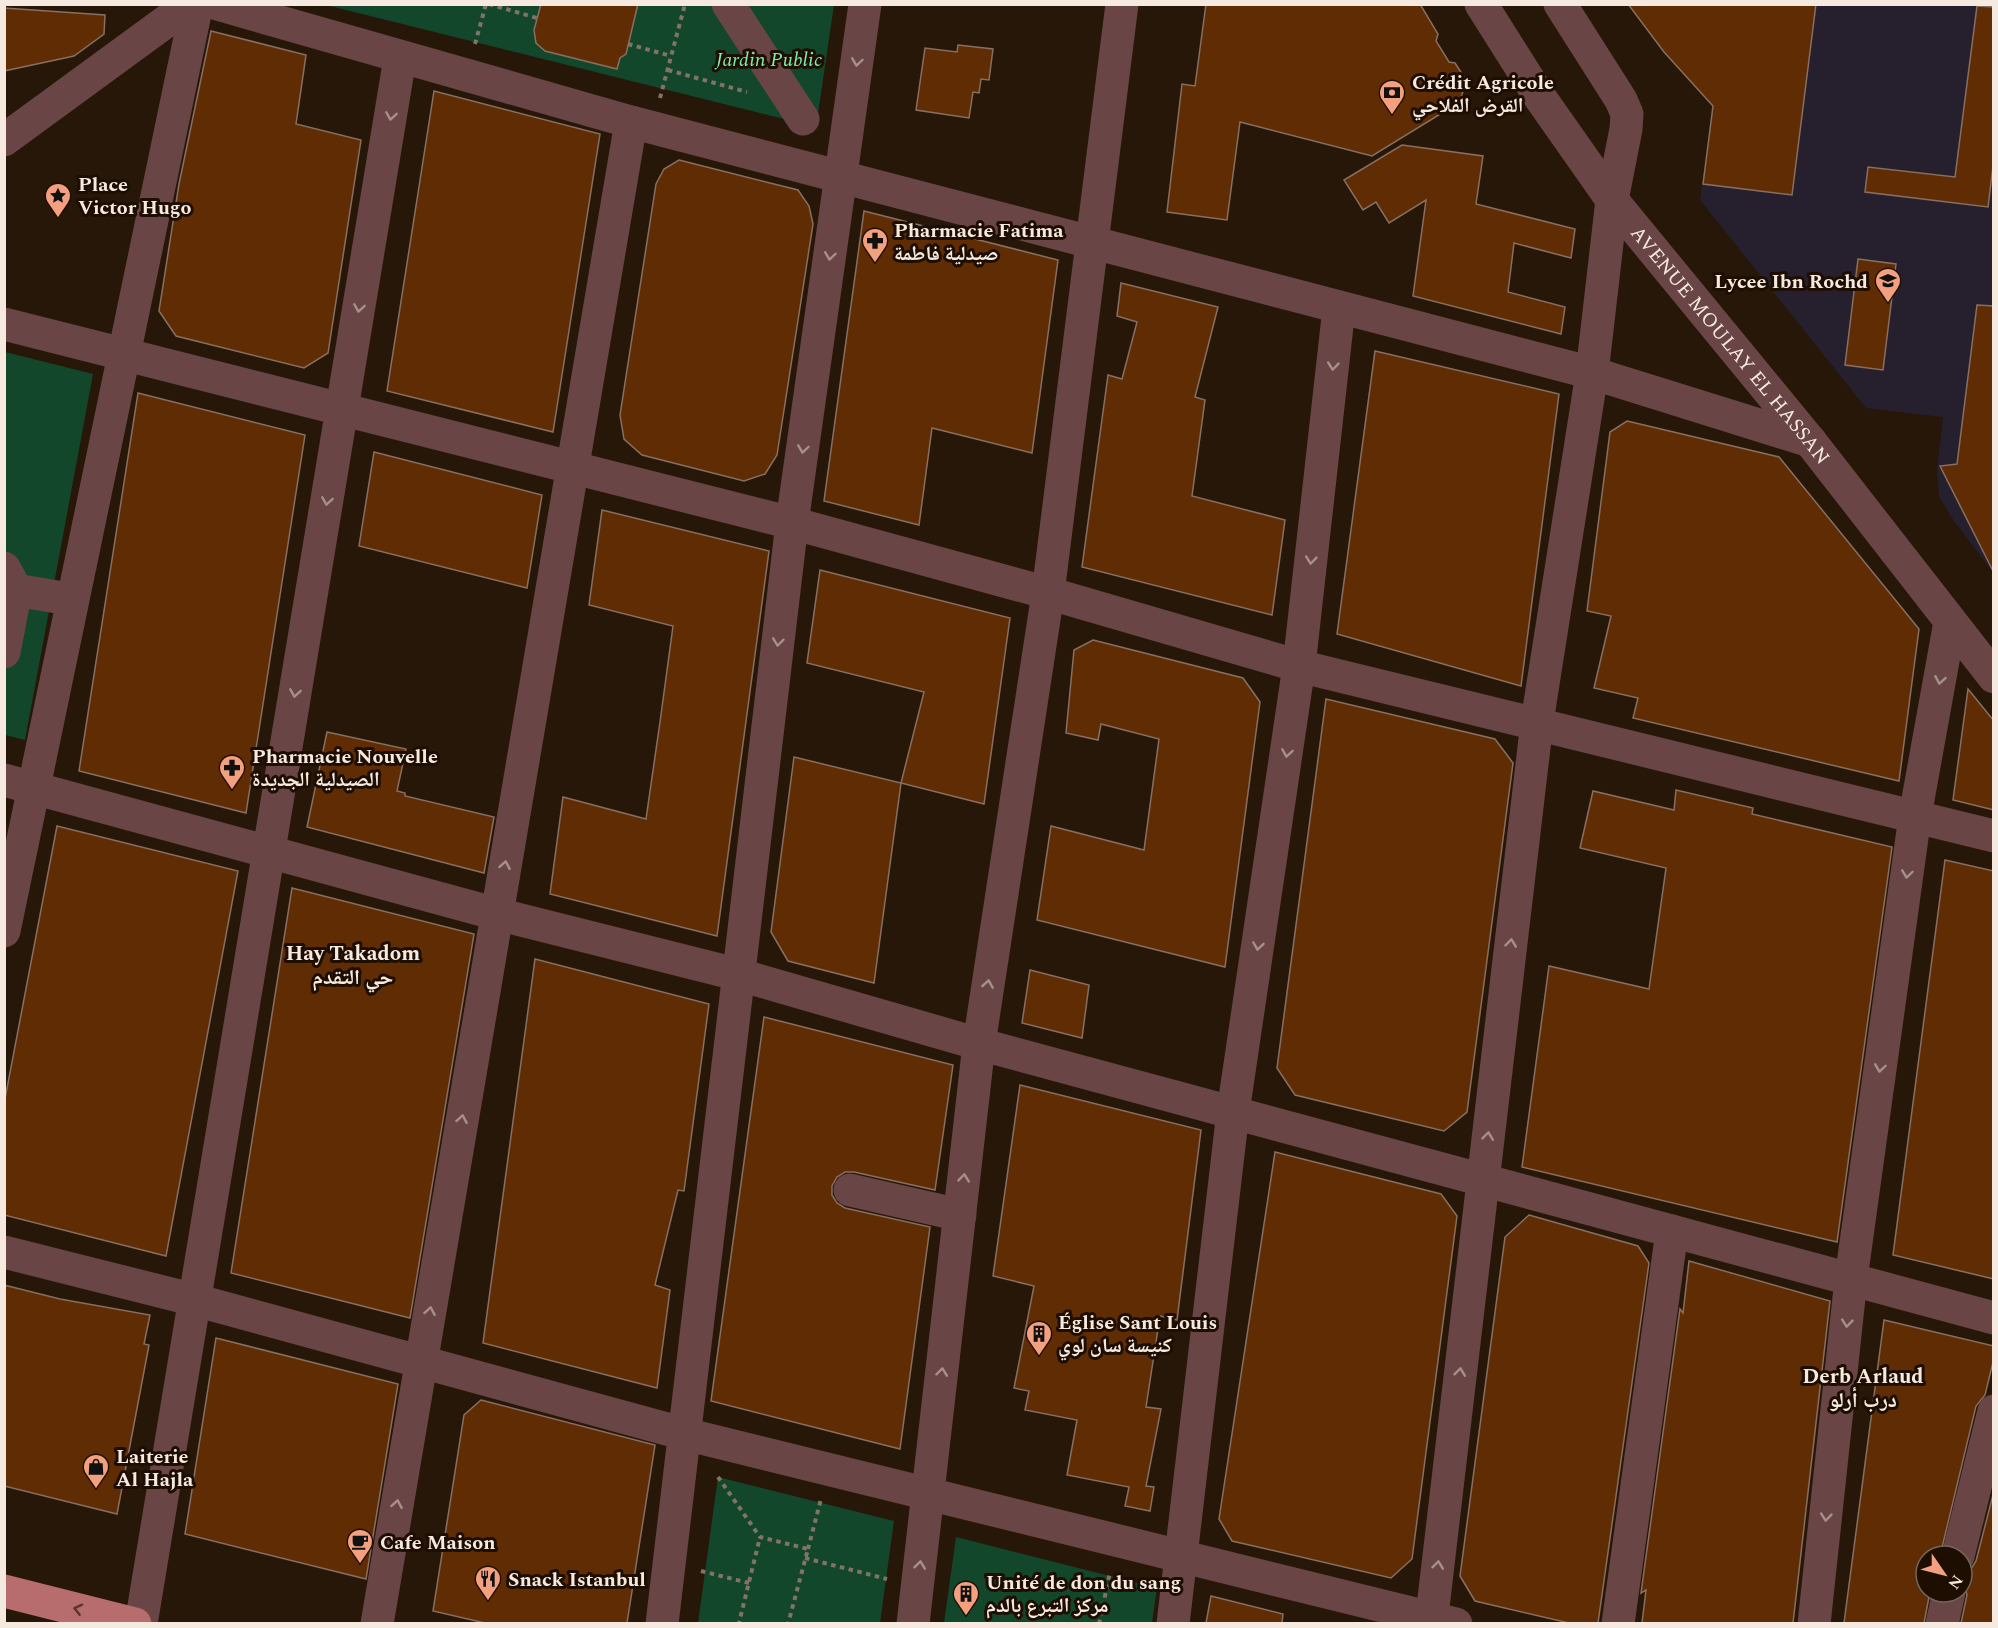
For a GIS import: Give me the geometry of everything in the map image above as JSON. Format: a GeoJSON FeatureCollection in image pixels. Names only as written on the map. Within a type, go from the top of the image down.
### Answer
{"type":"FeatureCollection","features":[{"type":"Feature","properties":{"kind":"main road"},"geometry":{"type":"LineString","coordinates":[[4,1591],[135,1623]]}},
{"type":"Feature","properties":{"kind":"street"},"geometry":{"type":"LineString","coordinates":[[4,140],[190,4]]}},
{"type":"Feature","properties":{"kind":"street"},"geometry":{"type":"LineString","coordinates":[[4,931],[19,784],[124,354],[197,4]]}},
{"type":"Feature","properties":{"kind":"street"},"geometry":{"type":"LineString","coordinates":[[217,4],[400,58],[642,125],[1592,373],[1810,441]]}},
{"type":"Feature","properties":{"kind":"street"},"geometry":{"type":"LineString","coordinates":[[728,4],[803,119]]}},
{"type":"Feature","properties":{"kind":"street"},"geometry":{"type":"LineString","coordinates":[[662,1623],[792,523],[865,4]]}},
{"type":"Feature","properties":{"kind":"street"},"geometry":{"type":"LineString","coordinates":[[913,1623],[979,1044],[1048,593],[1122,4]]}},
{"type":"Feature","properties":{"kind":"street","name":"AVENUE MOULAY EL HASSAN"},"geometry":{"type":"LineString","coordinates":[[1481,4],[1539,96],[1612,200],[1810,441],[1994,677]]}},
{"type":"Feature","properties":{"kind":"street"},"geometry":{"type":"LineString","coordinates":[[4,1252],[195,1300],[685,1434],[1440,1621],[1483,1180],[1537,722],[1592,373],[1612,200],[1623,149],[1627,114],[1622,100],[1560,4]]}},
{"type":"Feature","properties":{"kind":"street"},"geometry":{"type":"LineString","coordinates":[[141,1623],[400,58]]}},
{"type":"Feature","properties":{"kind":"street"},"geometry":{"type":"LineString","coordinates":[[377,1623],[572,467],[642,125]]}},
{"type":"Feature","properties":{"kind":"street"},"geometry":{"type":"LineString","coordinates":[[1173,1623],[1233,1112],[1299,666],[1339,308]]}},
{"type":"Feature","properties":{"kind":"street"},"geometry":{"type":"LineString","coordinates":[[4,324],[341,411],[792,523],[1048,593],[1299,666],[1537,722],[1994,836]]}},
{"type":"Feature","properties":{"kind":"street"},"geometry":{"type":"LineString","coordinates":[[4,652],[10,579],[57,597]]}},
{"type":"Feature","properties":{"kind":"street"},"geometry":{"type":"LineString","coordinates":[[1814,1623],[1851,1279],[1915,816],[1950,622]]}},
{"type":"Feature","properties":{"kind":"street"},"geometry":{"type":"LineString","coordinates":[[19,784],[269,850],[497,914],[740,975],[979,1044],[1994,1317]]}},
{"type":"Feature","properties":{"kind":"street"},"geometry":{"type":"LineString","coordinates":[[850,1190],[960,1215]]}},
{"type":"Feature","properties":{"kind":"street"},"geometry":{"type":"LineString","coordinates":[[1618,1623],[1672,1231]]}},
{"type":"Feature","properties":{"kind":"street"},"geometry":{"type":"LineString","coordinates":[[1961,1544],[1994,1411]]}},
{"type":"Feature","properties":{"kind":"street"},"geometry":{"type":"LineString","coordinates":[[1941,1623],[1946,1604]]}},
{"type":"Feature","properties":{"kind":"path"},"geometry":{"type":"LineString","coordinates":[[466,76],[487,4],[537,18]]}},
{"type":"Feature","properties":{"kind":"path"},"geometry":{"type":"LineString","coordinates":[[642,125],[661,95],[685,4]]}},
{"type":"Feature","properties":{"kind":"path"},"geometry":{"type":"LineString","coordinates":[[628,44],[671,56]]}},
{"type":"Feature","properties":{"kind":"path"},"geometry":{"type":"LineString","coordinates":[[668,70],[745,92],[760,87],[773,72]]}},
{"type":"Feature","properties":{"kind":"path"},"geometry":{"type":"LineString","coordinates":[[650,93],[673,98]]}},
{"type":"Feature","properties":{"kind":"path"},"geometry":{"type":"LineString","coordinates":[[714,1471],[725,1474]]}},
{"type":"Feature","properties":{"kind":"path"},"geometry":{"type":"LineString","coordinates":[[712,1482],[714,1471]]}},
{"type":"Feature","properties":{"kind":"path"},"geometry":{"type":"LineString","coordinates":[[714,1471],[760,1538],[808,1549]]}},
{"type":"Feature","properties":{"kind":"path"},"geometry":{"type":"LineString","coordinates":[[811,1496],[832,1501]]}},
{"type":"Feature","properties":{"kind":"path"},"geometry":{"type":"LineString","coordinates":[[788,1623],[821,1498]]}},
{"type":"Feature","properties":{"kind":"path"},"geometry":{"type":"LineString","coordinates":[[739,1623],[760,1538]]}},
{"type":"Feature","properties":{"kind":"path"},"geometry":{"type":"LineString","coordinates":[[805,1558],[891,1580],[892,1570]]}},
{"type":"Feature","properties":{"kind":"path"},"geometry":{"type":"LineString","coordinates":[[699,1582],[702,1560]]}},
{"type":"Feature","properties":{"kind":"path"},"geometry":{"type":"LineString","coordinates":[[701,1571],[749,1583]]}},
{"type":"Feature","properties":{"kind":"path"},"geometry":{"type":"LineString","coordinates":[[1099,1623],[1110,1571]]}},
{"type":"Feature","properties":{"kind":"shaded area","name":"Lycee Ibn Rochd"},"geometry":{"type":"Polygon","coordinates":[[[1727,5],[1993,5],[1993,572],[1954,521],[1939,497],[1937,470],[1943,417],[1866,408],[1700,200],[1727,5]]]}},
{"type":"Feature","properties":{"kind":"green space","name":"Jardin Public"},"geometry":{"type":"Polygon","coordinates":[[[326,5],[834,5],[816,127],[326,5]]]}},
{"type":"Feature","properties":{"kind":"green space"},"geometry":{"type":"Polygon","coordinates":[[[5,352],[93,374],[25,740],[5,735],[5,352]]]}},
{"type":"Feature","properties":{"kind":"green space"},"geometry":{"type":"Polygon","coordinates":[[[718,1477],[894,1521],[880,1623],[698,1623],[718,1477]]]}},
{"type":"Feature","properties":{"kind":"green space"},"geometry":{"type":"Polygon","coordinates":[[[956,1537],[1157,1588],[1152,1623],[944,1623],[956,1537]]]}},
{"type":"Feature","properties":{"kind":"building"},"geometry":{"type":"Polygon","coordinates":[[[541,4],[638,4],[626,54],[620,58],[617,69],[545,51],[536,43],[534,30],[541,4]]]}},
{"type":"Feature","properties":{"kind":"building"},"geometry":{"type":"Polygon","coordinates":[[[1206,4],[1420,4],[1438,34],[1436,41],[1449,62],[1455,63],[1466,80],[1460,102],[1372,156],[1240,122],[1227,220],[1167,212],[1182,84],[1195,86],[1206,4]]]}},
{"type":"Feature","properties":{"kind":"building"},"geometry":{"type":"Polygon","coordinates":[[[1628,4],[1816,4],[1792,195],[1703,184],[1713,106],[1664,52],[1628,4]]]}},
{"type":"Feature","properties":{"kind":"building"},"geometry":{"type":"Polygon","coordinates":[[[1977,6],[1994,7],[1994,158],[1988,207],[1865,192],[1868,167],[1955,177],[1977,6]]]}},
{"type":"Feature","properties":{"kind":"building"},"geometry":{"type":"Polygon","coordinates":[[[4,8],[105,15],[104,34],[74,56],[4,71],[4,8]]]}},
{"type":"Feature","properties":{"kind":"building"},"geometry":{"type":"Polygon","coordinates":[[[211,31],[306,55],[296,124],[361,140],[328,353],[304,368],[176,336],[159,311],[179,184],[211,31]]]}},
{"type":"Feature","properties":{"kind":"building"},"geometry":{"type":"Polygon","coordinates":[[[958,45],[993,49],[989,80],[981,79],[979,93],[973,92],[969,118],[916,110],[925,48],[957,52],[958,45]]]}},
{"type":"Feature","properties":{"kind":"building"},"geometry":{"type":"Polygon","coordinates":[[[434,91],[600,134],[553,432],[387,391],[434,91]]]}},
{"type":"Feature","properties":{"kind":"building"},"geometry":{"type":"Polygon","coordinates":[[[1402,145],[1483,156],[1476,204],[1575,229],[1571,258],[1514,243],[1508,292],[1565,307],[1561,334],[1413,296],[1426,200],[1389,223],[1376,202],[1363,210],[1344,180],[1402,145]]]}},
{"type":"Feature","properties":{"kind":"building"},"geometry":{"type":"Polygon","coordinates":[[[679,160],[798,190],[809,206],[813,224],[777,455],[765,474],[744,481],[642,455],[624,439],[620,415],[656,184],[664,169],[679,160]]]}},
{"type":"Feature","properties":{"kind":"building"},"geometry":{"type":"Polygon","coordinates":[[[864,211],[1058,260],[1032,453],[932,428],[919,525],[824,501],[864,211]]]}},
{"type":"Feature","properties":{"kind":"building"},"geometry":{"type":"Polygon","coordinates":[[[1858,259],[1896,264],[1883,370],[1845,365],[1858,259]]]}},
{"type":"Feature","properties":{"kind":"building"},"geometry":{"type":"Polygon","coordinates":[[[1121,283],[1218,307],[1195,397],[1205,400],[1192,496],[1285,520],[1272,615],[1082,567],[1108,375],[1122,379],[1137,322],[1117,316],[1121,283]]]}},
{"type":"Feature","properties":{"kind":"building"},"geometry":{"type":"Polygon","coordinates":[[[1977,305],[1994,306],[1994,573],[1940,466],[1957,464],[1977,305]]]}},
{"type":"Feature","properties":{"kind":"building"},"geometry":{"type":"Polygon","coordinates":[[[1375,351],[1559,394],[1521,686],[1337,634],[1375,351]]]}},
{"type":"Feature","properties":{"kind":"building"},"geometry":{"type":"Polygon","coordinates":[[[138,393],[305,435],[246,813],[79,771],[138,393]]]}},
{"type":"Feature","properties":{"kind":"building"},"geometry":{"type":"Polygon","coordinates":[[[1627,421],[1779,457],[1919,629],[1899,781],[1633,718],[1638,698],[1594,688],[1611,616],[1587,611],[1610,432],[1627,421]]]}},
{"type":"Feature","properties":{"kind":"building"},"geometry":{"type":"Polygon","coordinates":[[[374,452],[542,495],[527,588],[359,546],[374,452]]]}},
{"type":"Feature","properties":{"kind":"building"},"geometry":{"type":"Polygon","coordinates":[[[602,510],[769,551],[717,936],[550,894],[563,797],[646,819],[673,626],[589,605],[602,510]]]}},
{"type":"Feature","properties":{"kind":"building"},"geometry":{"type":"Polygon","coordinates":[[[820,570],[1010,618],[984,804],[901,783],[924,692],[807,663],[820,570]]]}},
{"type":"Feature","properties":{"kind":"building"},"geometry":{"type":"Polygon","coordinates":[[[1093,640],[1243,678],[1260,702],[1225,967],[1037,920],[1051,826],[1144,850],[1159,739],[1101,724],[1098,740],[1066,733],[1074,650],[1093,640]]]}},
{"type":"Feature","properties":{"kind":"building"},"geometry":{"type":"Polygon","coordinates":[[[1968,689],[1994,721],[1994,810],[1953,800],[1968,689]]]}},
{"type":"Feature","properties":{"kind":"building"},"geometry":{"type":"Polygon","coordinates":[[[1326,699],[1495,739],[1513,763],[1467,1112],[1444,1131],[1295,1095],[1277,1068],[1326,699]]]}},
{"type":"Feature","properties":{"kind":"building"},"geometry":{"type":"Polygon","coordinates":[[[327,732],[406,749],[397,791],[405,793],[405,796],[494,817],[484,873],[307,827],[327,732]]]}},
{"type":"Feature","properties":{"kind":"building"},"geometry":{"type":"Polygon","coordinates":[[[794,757],[901,783],[874,983],[788,961],[771,932],[794,757]]]}},
{"type":"Feature","properties":{"kind":"building"},"geometry":{"type":"Polygon","coordinates":[[[1676,790],[1753,808],[1752,814],[1892,847],[1837,1242],[1522,1167],[1549,966],[1649,989],[1666,868],[1580,848],[1593,791],[1674,810],[1676,790]]]}},
{"type":"Feature","properties":{"kind":"building"},"geometry":{"type":"Polygon","coordinates":[[[57,826],[238,871],[166,1256],[4,1215],[4,1104],[57,826]]]}},
{"type":"Feature","properties":{"kind":"building"},"geometry":{"type":"Polygon","coordinates":[[[1945,860],[1994,871],[1994,1279],[1893,1255],[1945,860]]]}},
{"type":"Feature","properties":{"kind":"building"},"geometry":{"type":"Polygon","coordinates":[[[292,888],[474,934],[410,1318],[231,1273],[292,888]]]}},
{"type":"Feature","properties":{"kind":"building"},"geometry":{"type":"Polygon","coordinates":[[[535,959],[709,1004],[684,1191],[678,1190],[655,1285],[670,1290],[657,1388],[483,1343],[535,959]]]}},
{"type":"Feature","properties":{"kind":"building"},"geometry":{"type":"Polygon","coordinates":[[[1030,970],[1089,985],[1082,1038],[1022,1023],[1030,970]]]}},
{"type":"Feature","properties":{"kind":"building"},"geometry":{"type":"Polygon","coordinates":[[[764,1017],[953,1065],[935,1190],[854,1172],[845,1172],[837,1177],[832,1186],[832,1195],[837,1203],[845,1208],[930,1227],[900,1449],[711,1401],[764,1017]]]}},
{"type":"Feature","properties":{"kind":"building"},"geometry":{"type":"Polygon","coordinates":[[[1020,1085],[1201,1130],[1177,1320],[1160,1316],[1146,1407],[1161,1409],[1146,1486],[1154,1487],[1150,1511],[1125,1506],[1129,1487],[1067,1475],[1077,1420],[1025,1410],[1029,1391],[1014,1388],[1034,1286],[993,1276],[1020,1085]]]}},
{"type":"Feature","properties":{"kind":"building"},"geometry":{"type":"Polygon","coordinates":[[[1275,1152],[1441,1194],[1457,1216],[1412,1559],[1391,1578],[1232,1541],[1219,1519],[1275,1152]]]}},
{"type":"Feature","properties":{"kind":"building"},"geometry":{"type":"Polygon","coordinates":[[[1529,1215],[1638,1246],[1649,1263],[1598,1623],[1569,1623],[1475,1601],[1460,1576],[1505,1237],[1529,1215]]]}},
{"type":"Feature","properties":{"kind":"building"},"geometry":{"type":"Polygon","coordinates":[[[1689,1261],[1830,1301],[1793,1623],[1642,1623],[1646,1590],[1641,1593],[1680,1309],[1683,1313],[1689,1261]]]}},
{"type":"Feature","properties":{"kind":"building"},"geometry":{"type":"Polygon","coordinates":[[[4,1285],[60,1299],[150,1315],[144,1344],[149,1345],[117,1514],[4,1486],[4,1285]]]}},
{"type":"Feature","properties":{"kind":"building"},"geometry":{"type":"Polygon","coordinates":[[[1884,1320],[1994,1346],[1994,1358],[1985,1395],[1976,1406],[1943,1544],[1914,1544],[1914,1604],[1928,1604],[1924,1623],[1844,1623],[1884,1320]]]}},
{"type":"Feature","properties":{"kind":"building"},"geometry":{"type":"Polygon","coordinates":[[[216,1338],[398,1384],[366,1579],[185,1534],[216,1338]]]}},
{"type":"Feature","properties":{"kind":"building"},"geometry":{"type":"Polygon","coordinates":[[[481,1400],[655,1445],[627,1623],[485,1623],[433,1611],[464,1415],[481,1400]]]}},
{"type":"Feature","properties":{"kind":"building"},"geometry":{"type":"Polygon","coordinates":[[[1994,1491],[1994,1623],[1961,1623],[1965,1604],[1974,1604],[1974,1564],[1994,1491]]]}},
{"type":"Feature","properties":{"kind":"building"},"geometry":{"type":"Polygon","coordinates":[[[1211,1596],[1283,1614],[1282,1623],[1206,1623],[1211,1596]]]}},
{"type":"Feature","properties":{"kind":"place","name":"Crédit Agricole القرض الفلاحي"},"geometry":{"type":"Point","coordinates":[1392,116]}},
{"type":"Feature","properties":{"kind":"place","name":"Place Victor Hugo"},"geometry":{"type":"Point","coordinates":[58,219]}},
{"type":"Feature","properties":{"kind":"place","name":"Pharmacie Fatima صيدلية فاطمة"},"geometry":{"type":"Point","coordinates":[875,264]}},
{"type":"Feature","properties":{"kind":"place","name":"Lycee Ibn Rochd"},"geometry":{"type":"Point","coordinates":[1888,304]}},
{"type":"Feature","properties":{"kind":"place","name":"Pharmacie Nouvelle الصيدلية الجديدة"},"geometry":{"type":"Point","coordinates":[232,791]}},
{"type":"Feature","properties":{"kind":"place","name":"Église Sant Louis كنيسة سان لوي"},"geometry":{"type":"Point","coordinates":[1039,1357]}},
{"type":"Feature","properties":{"kind":"place","name":"Laiterie Al Hajla"},"geometry":{"type":"Point","coordinates":[96,1490]}},
{"type":"Feature","properties":{"kind":"place","name":"Cafe Maison"},"geometry":{"type":"Point","coordinates":[360,1565]}},
{"type":"Feature","properties":{"kind":"place","name":"Snack Istanbul"},"geometry":{"type":"Point","coordinates":[488,1602]}},
{"type":"Feature","properties":{"kind":"place","name":"Unité de don du sang مركز التبرع بالدم"},"geometry":{"type":"Point","coordinates":[966,1617]}},
{"type":"Feature","properties":{"kind":"district","name":"Hay Takadom حي التقدم"},"geometry":{"type":"Point","coordinates":[353,965]}},
{"type":"Feature","properties":{"kind":"district","name":"Derb Arlaud درب أرلو"},"geometry":{"type":"Point","coordinates":[1863,1388]}}]}
